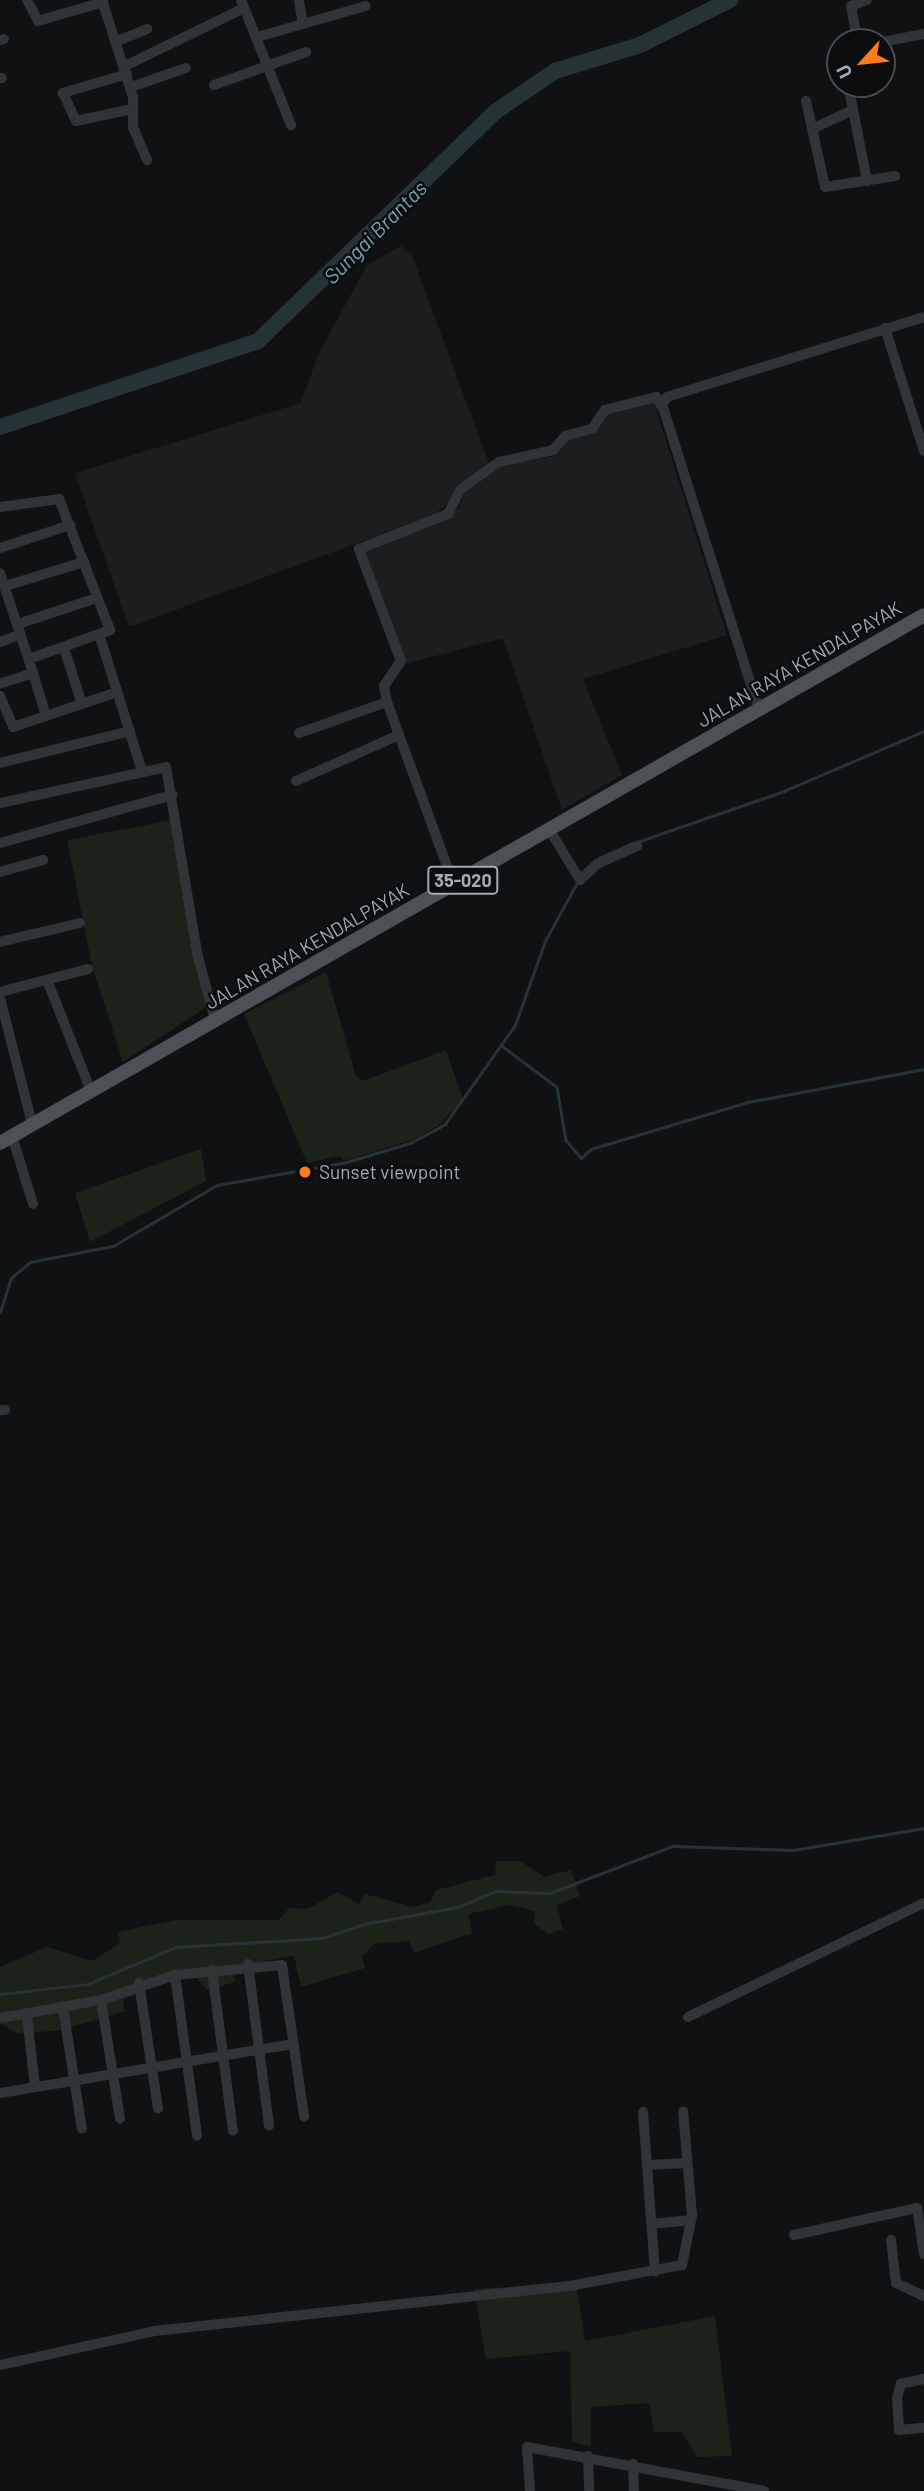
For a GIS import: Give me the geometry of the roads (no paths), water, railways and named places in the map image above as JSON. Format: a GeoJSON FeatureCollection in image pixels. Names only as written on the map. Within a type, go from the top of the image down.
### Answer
{"type":"FeatureCollection","features":[{"type":"Feature","properties":{"kind":"main road","name":"JALAN RAYA KENDALPAYAK"},"geometry":{"type":"LineString","coordinates":[[6,1140],[924,615]]}},
{"type":"Feature","properties":{"kind":"street"},"geometry":{"type":"LineString","coordinates":[[27,0],[38,21],[103,1],[131,87],[132,109],[147,160]]}},
{"type":"Feature","properties":{"kind":"street"},"geometry":{"type":"LineString","coordinates":[[299,0],[303,23]]}},
{"type":"Feature","properties":{"kind":"street"},"geometry":{"type":"LineString","coordinates":[[855,28],[851,6],[867,0]]}},
{"type":"Feature","properties":{"kind":"street"},"geometry":{"type":"LineString","coordinates":[[132,109],[76,121],[63,93],[126,70],[243,4],[291,125]]}},
{"type":"Feature","properties":{"kind":"street"},"geometry":{"type":"LineString","coordinates":[[257,37],[366,6]]}},
{"type":"Feature","properties":{"kind":"street"},"geometry":{"type":"LineString","coordinates":[[115,41],[148,29]]}},
{"type":"Feature","properties":{"kind":"street"},"geometry":{"type":"LineString","coordinates":[[896,39],[924,34]]}},
{"type":"Feature","properties":{"kind":"street"},"geometry":{"type":"LineString","coordinates":[[214,85],[306,52]]}},
{"type":"Feature","properties":{"kind":"street"},"geometry":{"type":"LineString","coordinates":[[131,87],[186,68]]}},
{"type":"Feature","properties":{"kind":"street"},"geometry":{"type":"LineString","coordinates":[[851,98],[867,181]]}},
{"type":"Feature","properties":{"kind":"street"},"geometry":{"type":"LineString","coordinates":[[806,101],[825,187],[895,176]]}},
{"type":"Feature","properties":{"kind":"street"},"geometry":{"type":"LineString","coordinates":[[812,129],[853,110]]}},
{"type":"Feature","properties":{"kind":"street"},"geometry":{"type":"LineString","coordinates":[[662,407],[667,397],[924,317]]}},
{"type":"Feature","properties":{"kind":"street"},"geometry":{"type":"LineString","coordinates":[[885,328],[924,451]]}},
{"type":"Feature","properties":{"kind":"street"},"geometry":{"type":"LineString","coordinates":[[454,885],[387,702],[384,687],[401,661],[359,549],[363,544],[448,514],[461,489],[499,462],[553,450],[565,436],[592,429],[605,410],[656,397],[662,407],[759,710]]}},
{"type":"Feature","properties":{"kind":"street"},"geometry":{"type":"LineString","coordinates":[[0,507],[59,499],[110,631],[100,637],[29,659]]}},
{"type":"Feature","properties":{"kind":"street"},"geometry":{"type":"LineString","coordinates":[[0,548],[70,525]]}},
{"type":"Feature","properties":{"kind":"street"},"geometry":{"type":"LineString","coordinates":[[5,586],[84,562]]}},
{"type":"Feature","properties":{"kind":"street"},"geometry":{"type":"LineString","coordinates":[[0,573],[5,586],[5,599],[19,629],[46,716]]}},
{"type":"Feature","properties":{"kind":"street"},"geometry":{"type":"LineString","coordinates":[[0,642],[19,629],[97,598]]}},
{"type":"Feature","properties":{"kind":"street"},"geometry":{"type":"LineString","coordinates":[[100,637],[142,771]]}},
{"type":"Feature","properties":{"kind":"street"},"geometry":{"type":"LineString","coordinates":[[64,648],[82,704]]}},
{"type":"Feature","properties":{"kind":"street"},"geometry":{"type":"LineString","coordinates":[[0,684],[33,673]]}},
{"type":"Feature","properties":{"kind":"street"},"geometry":{"type":"LineString","coordinates":[[0,696],[11,726],[117,692]]}},
{"type":"Feature","properties":{"kind":"street"},"geometry":{"type":"LineString","coordinates":[[299,733],[387,702]]}},
{"type":"Feature","properties":{"kind":"street"},"geometry":{"type":"LineString","coordinates":[[0,762],[130,732]]}},
{"type":"Feature","properties":{"kind":"street"},"geometry":{"type":"LineString","coordinates":[[296,781],[399,735]]}},
{"type":"Feature","properties":{"kind":"street"},"geometry":{"type":"LineString","coordinates":[[0,803],[166,767],[197,953],[215,1020]]}},
{"type":"Feature","properties":{"kind":"street"},"geometry":{"type":"LineString","coordinates":[[0,843],[172,795]]}},
{"type":"Feature","properties":{"kind":"street"},"geometry":{"type":"LineString","coordinates":[[549,829],[578,879],[637,846]]}},
{"type":"Feature","properties":{"kind":"street"},"geometry":{"type":"LineString","coordinates":[[0,872],[43,860]]}},
{"type":"Feature","properties":{"kind":"street"},"geometry":{"type":"LineString","coordinates":[[0,942],[80,923]]}},
{"type":"Feature","properties":{"kind":"street"},"geometry":{"type":"LineString","coordinates":[[0,992],[88,969]]}},
{"type":"Feature","properties":{"kind":"street"},"geometry":{"type":"LineString","coordinates":[[47,980],[91,1091]]}},
{"type":"Feature","properties":{"kind":"street"},"geometry":{"type":"LineString","coordinates":[[0,998],[32,1125]]}},
{"type":"Feature","properties":{"kind":"street"},"geometry":{"type":"LineString","coordinates":[[6,1140],[33,1204]]}},
{"type":"Feature","properties":{"kind":"street"},"geometry":{"type":"LineString","coordinates":[[688,2017],[924,1903]]}},
{"type":"Feature","properties":{"kind":"street"},"geometry":{"type":"LineString","coordinates":[[248,1964],[269,2126]]}},
{"type":"Feature","properties":{"kind":"street"},"geometry":{"type":"LineString","coordinates":[[0,2018],[101,2000],[139,1983],[175,1975],[248,1964],[284,1967],[304,2116]]}},
{"type":"Feature","properties":{"kind":"street"},"geometry":{"type":"LineString","coordinates":[[212,1970],[233,2131]]}},
{"type":"Feature","properties":{"kind":"street"},"geometry":{"type":"LineString","coordinates":[[175,1975],[184,2059],[197,2135]]}},
{"type":"Feature","properties":{"kind":"street"},"geometry":{"type":"LineString","coordinates":[[139,1983],[148,2065],[158,2109]]}},
{"type":"Feature","properties":{"kind":"street"},"geometry":{"type":"LineString","coordinates":[[101,2000],[110,2071],[120,2118]]}},
{"type":"Feature","properties":{"kind":"street"},"geometry":{"type":"LineString","coordinates":[[63,2008],[82,2129]]}},
{"type":"Feature","properties":{"kind":"street"},"geometry":{"type":"LineString","coordinates":[[27,2015],[35,2087]]}},
{"type":"Feature","properties":{"kind":"street"},"geometry":{"type":"LineString","coordinates":[[0,2093],[110,2071],[294,2043]]}},
{"type":"Feature","properties":{"kind":"street"},"geometry":{"type":"LineString","coordinates":[[0,2365],[154,2331],[655,2272],[685,2262],[691,2220],[683,2111]]}},
{"type":"Feature","properties":{"kind":"street"},"geometry":{"type":"LineString","coordinates":[[643,2112],[655,2272]]}},
{"type":"Feature","properties":{"kind":"street"},"geometry":{"type":"LineString","coordinates":[[647,2165],[687,2162]]}},
{"type":"Feature","properties":{"kind":"street"},"geometry":{"type":"LineString","coordinates":[[794,2235],[917,2208],[924,2254]]}},
{"type":"Feature","properties":{"kind":"street"},"geometry":{"type":"LineString","coordinates":[[652,2224],[691,2220]]}},
{"type":"Feature","properties":{"kind":"street"},"geometry":{"type":"LineString","coordinates":[[891,2240],[896,2283],[924,2296]]}},
{"type":"Feature","properties":{"kind":"street"},"geometry":{"type":"LineString","coordinates":[[924,2379],[901,2384],[897,2398],[899,2430],[924,2428]]}},
{"type":"Feature","properties":{"kind":"street"},"geometry":{"type":"LineString","coordinates":[[530,2491],[527,2447],[589,2456],[737,2488],[764,2491]]}},
{"type":"Feature","properties":{"kind":"street"},"geometry":{"type":"LineString","coordinates":[[589,2456],[589,2491]]}},
{"type":"Feature","properties":{"kind":"street"},"geometry":{"type":"LineString","coordinates":[[633,2465],[635,2491]]}},
{"type":"Feature","properties":{"kind":"waterway","name":"Sungai Brantas"},"geometry":{"type":"LineString","coordinates":[[0,427],[258,341],[495,112],[555,71],[640,45],[730,0]]}},
{"type":"Feature","properties":{"kind":"waterway"},"geometry":{"type":"LineString","coordinates":[[637,842],[784,791],[924,731]]}},
{"type":"Feature","properties":{"kind":"waterway"},"geometry":{"type":"LineString","coordinates":[[599,858],[631,844]]}},
{"type":"Feature","properties":{"kind":"waterway"},"geometry":{"type":"LineString","coordinates":[[0,1312],[11,1278],[30,1262],[113,1246],[217,1185],[347,1162],[410,1143],[445,1124],[515,1025],[545,941],[578,881]]}},
{"type":"Feature","properties":{"kind":"waterway"},"geometry":{"type":"LineString","coordinates":[[501,1045],[557,1087],[566,1140],[581,1158],[591,1149],[748,1102],[924,1069]]}},
{"type":"Feature","properties":{"kind":"waterway"},"geometry":{"type":"LineString","coordinates":[[0,1994],[88,1984],[176,1947],[322,1938],[364,1924],[458,1907],[496,1891],[550,1893],[673,1846],[793,1850],[924,1828]]}},
{"type":"Feature","properties":{"kind":"place","name":"Sunset viewpoint"},"geometry":{"type":"Point","coordinates":[305,1172]}}]}
